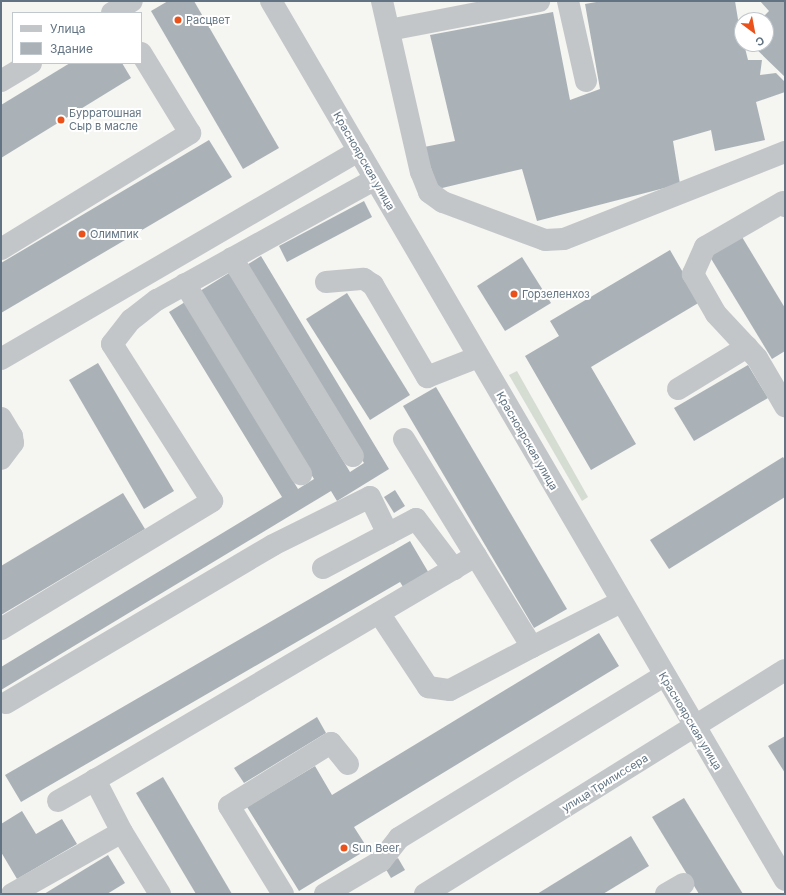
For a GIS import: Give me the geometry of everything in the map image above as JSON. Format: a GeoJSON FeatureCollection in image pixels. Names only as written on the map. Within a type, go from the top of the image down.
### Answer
{"type":"FeatureCollection","features":[{"type":"Feature","properties":{"kind":"street","name":"Красноярская улица"},"geometry":{"type":"LineString","coordinates":[[271,1],[376,179],[694,728],[785,880]]}},
{"type":"Feature","properties":{"kind":"street"},"geometry":{"type":"LineString","coordinates":[[382,1],[390,30],[416,150],[428,192],[443,202],[545,240],[564,239],[785,152]]}},
{"type":"Feature","properties":{"kind":"street"},"geometry":{"type":"LineString","coordinates":[[390,30],[539,1]]}},
{"type":"Feature","properties":{"kind":"street"},"geometry":{"type":"LineString","coordinates":[[568,1],[586,81]]}},
{"type":"Feature","properties":{"kind":"street"},"geometry":{"type":"LineString","coordinates":[[1,249],[190,133],[142,55]]}},
{"type":"Feature","properties":{"kind":"street"},"geometry":{"type":"LineString","coordinates":[[1,81],[29,64]]}},
{"type":"Feature","properties":{"kind":"street"},"geometry":{"type":"LineString","coordinates":[[1,359],[359,151]]}},
{"type":"Feature","properties":{"kind":"street"},"geometry":{"type":"LineString","coordinates":[[1,629],[212,501],[112,344],[131,320],[157,300],[376,179]]}},
{"type":"Feature","properties":{"kind":"street"},"geometry":{"type":"LineString","coordinates":[[785,206],[783,202],[705,247],[693,274],[716,314],[757,358],[785,406]]}},
{"type":"Feature","properties":{"kind":"street"},"geometry":{"type":"LineString","coordinates":[[232,258],[353,456]]}},
{"type":"Feature","properties":{"kind":"street"},"geometry":{"type":"LineString","coordinates":[[326,282],[364,279],[373,285],[427,377],[478,357]]}},
{"type":"Feature","properties":{"kind":"street"},"geometry":{"type":"LineString","coordinates":[[185,284],[301,474]]}},
{"type":"Feature","properties":{"kind":"street"},"geometry":{"type":"LineString","coordinates":[[678,389],[747,347]]}},
{"type":"Feature","properties":{"kind":"street"},"geometry":{"type":"LineString","coordinates":[[1,418],[12,436],[13,443],[11,449],[1,459]]}},
{"type":"Feature","properties":{"kind":"street"},"geometry":{"type":"LineString","coordinates":[[404,439],[532,647]]}},
{"type":"Feature","properties":{"kind":"street"},"geometry":{"type":"LineString","coordinates":[[6,703],[273,545],[370,497],[388,534]]}},
{"type":"Feature","properties":{"kind":"street"},"geometry":{"type":"LineString","coordinates":[[323,568],[416,519],[454,569]]}},
{"type":"Feature","properties":{"kind":"street"},"geometry":{"type":"LineString","coordinates":[[58,801],[476,556]]}},
{"type":"Feature","properties":{"kind":"street"},"geometry":{"type":"LineString","coordinates":[[379,613],[428,687],[450,690],[621,602]]}},
{"type":"Feature","properties":{"kind":"street","name":"улица Трилиссера"},"geometry":{"type":"LineString","coordinates":[[425,894],[785,670]]}},
{"type":"Feature","properties":{"kind":"street"},"geometry":{"type":"LineString","coordinates":[[325,894],[381,861],[399,838],[664,676]]}},
{"type":"Feature","properties":{"kind":"street"},"geometry":{"type":"LineString","coordinates":[[283,894],[229,806],[331,743],[348,764]]}},
{"type":"Feature","properties":{"kind":"street"},"geometry":{"type":"LineString","coordinates":[[95,780],[152,891]]}},
{"type":"Feature","properties":{"kind":"street"},"geometry":{"type":"LineString","coordinates":[[12,894],[122,832]]}},
{"type":"Feature","properties":{"kind":"shaded area"},"geometry":{"type":"Polygon","coordinates":[[[517,371],[588,497],[582,501],[509,375],[517,371]]]}},
{"type":"Feature","properties":{"kind":"building"},"geometry":{"type":"Polygon","coordinates":[[[168,1],[194,1],[279,148],[243,169],[151,11],[168,1]]]}},
{"type":"Feature","properties":{"kind":"building"},"geometry":{"type":"Polygon","coordinates":[[[602,1],[735,1],[737,12],[734,12],[734,52],[746,52],[748,60],[762,60],[760,75],[776,73],[785,82],[785,92],[756,102],[765,140],[715,151],[711,130],[673,141],[680,184],[537,221],[522,169],[438,189],[424,147],[455,141],[430,35],[553,12],[570,100],[600,89],[585,4],[602,1]]]}},
{"type":"Feature","properties":{"kind":"building"},"geometry":{"type":"Polygon","coordinates":[[[760,1],[785,1],[785,77],[759,52],[774,52],[774,12],[768,12],[769,11],[760,1]]]}},
{"type":"Feature","properties":{"kind":"building"},"geometry":{"type":"Polygon","coordinates":[[[68,64],[123,64],[131,78],[1,158],[1,105],[68,64]]]}},
{"type":"Feature","properties":{"kind":"building"},"geometry":{"type":"Polygon","coordinates":[[[209,140],[232,177],[1,313],[1,263],[209,140]]]}},
{"type":"Feature","properties":{"kind":"building"},"geometry":{"type":"Polygon","coordinates":[[[364,201],[372,217],[287,262],[279,246],[364,201]]]}},
{"type":"Feature","properties":{"kind":"building"},"geometry":{"type":"Polygon","coordinates":[[[739,232],[785,308],[785,351],[772,359],[707,252],[739,232]]]}},
{"type":"Feature","properties":{"kind":"building"},"geometry":{"type":"Polygon","coordinates":[[[670,250],[700,302],[591,367],[636,444],[591,470],[525,356],[559,336],[550,321],[670,250]]]}},
{"type":"Feature","properties":{"kind":"building"},"geometry":{"type":"Polygon","coordinates":[[[261,256],[389,469],[337,501],[331,491],[1,690],[1,667],[282,497],[169,312],[185,302],[298,489],[314,479],[200,291],[229,273],[350,472],[364,463],[245,266],[261,256]]]}},
{"type":"Feature","properties":{"kind":"building","name":"Горзеленхоз"},"geometry":{"type":"Polygon","coordinates":[[[522,257],[551,303],[505,331],[477,286],[522,257]]]}},
{"type":"Feature","properties":{"kind":"building"},"geometry":{"type":"Polygon","coordinates":[[[347,293],[410,395],[370,420],[306,319],[347,293]]]}},
{"type":"Feature","properties":{"kind":"building"},"geometry":{"type":"Polygon","coordinates":[[[98,363],[174,491],[144,509],[69,380],[98,363]]]}},
{"type":"Feature","properties":{"kind":"building"},"geometry":{"type":"Polygon","coordinates":[[[748,365],[768,398],[694,441],[674,408],[748,365]]]}},
{"type":"Feature","properties":{"kind":"building"},"geometry":{"type":"Polygon","coordinates":[[[436,387],[567,609],[534,628],[403,406],[436,387]]]}},
{"type":"Feature","properties":{"kind":"building"},"geometry":{"type":"Polygon","coordinates":[[[783,457],[785,460],[785,497],[669,569],[650,540],[783,457]]]}},
{"type":"Feature","properties":{"kind":"building"},"geometry":{"type":"Polygon","coordinates":[[[395,490],[405,506],[394,513],[384,497],[395,490]]]}},
{"type":"Feature","properties":{"kind":"building"},"geometry":{"type":"Polygon","coordinates":[[[123,493],[145,529],[1,615],[1,566],[123,493]]]}},
{"type":"Feature","properties":{"kind":"building"},"geometry":{"type":"Polygon","coordinates":[[[410,541],[430,575],[405,590],[400,582],[21,802],[5,775],[410,541]]]}},
{"type":"Feature","properties":{"kind":"building"},"geometry":{"type":"Polygon","coordinates":[[[599,633],[619,666],[354,827],[368,849],[299,891],[247,807],[315,766],[332,795],[599,633]]]}},
{"type":"Feature","properties":{"kind":"building"},"geometry":{"type":"Polygon","coordinates":[[[317,717],[326,733],[244,783],[234,768],[317,717]]]}},
{"type":"Feature","properties":{"kind":"building"},"geometry":{"type":"Polygon","coordinates":[[[785,736],[785,773],[768,746],[785,736]]]}},
{"type":"Feature","properties":{"kind":"building"},"geometry":{"type":"Polygon","coordinates":[[[163,777],[232,894],[196,894],[136,793],[163,777]]]}},
{"type":"Feature","properties":{"kind":"building"},"geometry":{"type":"Polygon","coordinates":[[[684,798],[743,894],[699,894],[652,817],[684,798]]]}},
{"type":"Feature","properties":{"kind":"building"},"geometry":{"type":"Polygon","coordinates":[[[22,811],[36,834],[62,819],[77,844],[17,879],[1,852],[1,824],[22,811]]]}},
{"type":"Feature","properties":{"kind":"building"},"geometry":{"type":"Polygon","coordinates":[[[631,836],[649,866],[603,894],[537,894],[631,836]]]}},
{"type":"Feature","properties":{"kind":"building"},"geometry":{"type":"Polygon","coordinates":[[[108,855],[125,883],[107,894],[44,894],[108,855]]]}},
{"type":"Feature","properties":{"kind":"building"},"geometry":{"type":"Polygon","coordinates":[[[398,858],[405,870],[391,878],[384,866],[398,858]]]}},
{"type":"Feature","properties":{"kind":"place","name":"Расцвет"},"geometry":{"type":"Point","coordinates":[178,20]}},
{"type":"Feature","properties":{"kind":"place","name":"Бурратошная Сыр в масле"},"geometry":{"type":"Point","coordinates":[61,120]}},
{"type":"Feature","properties":{"kind":"place","name":"Олимпик"},"geometry":{"type":"Point","coordinates":[82,234]}},
{"type":"Feature","properties":{"kind":"place","name":"Горзеленхоз"},"geometry":{"type":"Point","coordinates":[514,294]}},
{"type":"Feature","properties":{"kind":"place","name":"Sun Beer"},"geometry":{"type":"Point","coordinates":[344,848]}}]}
